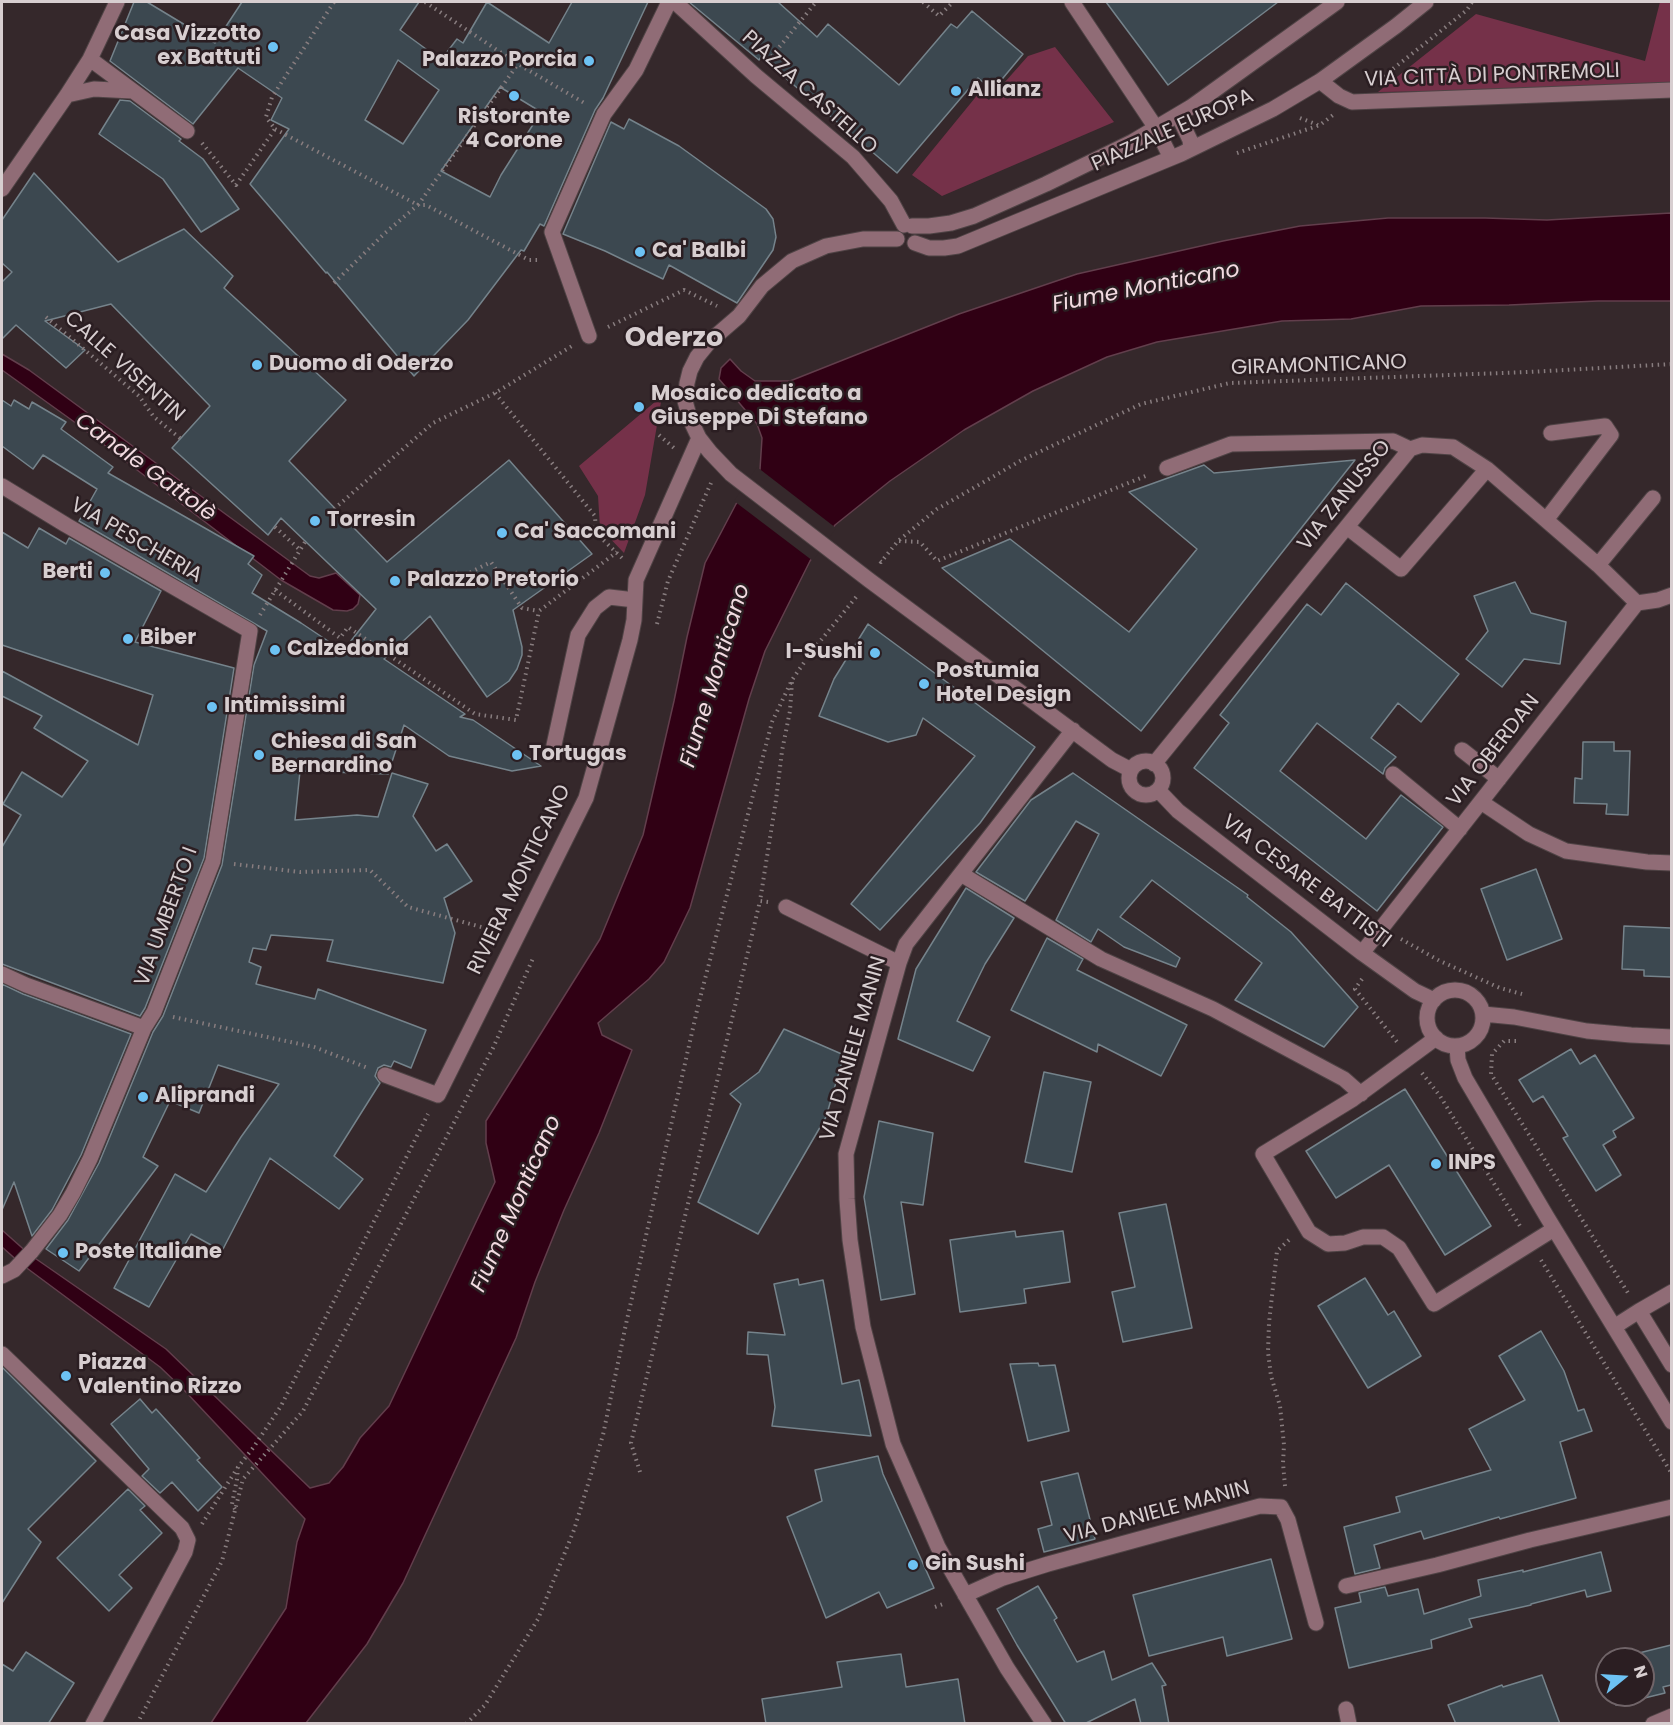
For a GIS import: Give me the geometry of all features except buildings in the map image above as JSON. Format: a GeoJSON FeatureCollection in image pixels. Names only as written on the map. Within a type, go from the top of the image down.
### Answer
{"type":"FeatureCollection","features":[{"type":"Feature","properties":{"kind":"street"},"geometry":{"type":"LineString","coordinates":[[2,189],[90,59],[117,2]]}},
{"type":"Feature","properties":{"kind":"street"},"geometry":{"type":"LineString","coordinates":[[589,336],[552,232],[604,114],[636,70],[669,2]]}},
{"type":"Feature","properties":{"kind":"street","name":"PIAZZA CASTELLO"},"geometry":{"type":"LineString","coordinates":[[675,2],[756,76],[853,157],[891,201],[904,230]]}},
{"type":"Feature","properties":{"kind":"street"},"geometry":{"type":"LineString","coordinates":[[1072,2],[1156,128],[1171,158]]}},
{"type":"Feature","properties":{"kind":"street"},"geometry":{"type":"LineString","coordinates":[[1131,770],[1112,760],[869,580],[726,468],[699,438],[690,419],[685,401],[690,371],[697,357],[710,341],[739,316],[762,286],[792,261],[826,246],[904,230],[951,224],[1046,184],[1132,142],[1178,115],[1337,2]]}},
{"type":"Feature","properties":{"kind":"street","name":"PIAZZALE EUROPA"},"geometry":{"type":"LineString","coordinates":[[904,230],[898,242],[905,246],[915,243],[929,248],[958,246],[1171,158],[1273,109],[1320,81],[1396,27],[1426,2]]}},
{"type":"Feature","properties":{"kind":"street"},"geometry":{"type":"LineString","coordinates":[[90,59],[187,131]]}},
{"type":"Feature","properties":{"kind":"street","name":"VIA CITTÀ DI PONTREMOLI"},"geometry":{"type":"LineString","coordinates":[[1320,81],[1339,96],[1352,102],[1671,90]]}},
{"type":"Feature","properties":{"kind":"street"},"geometry":{"type":"LineString","coordinates":[[67,95],[94,89],[132,91]]}},
{"type":"Feature","properties":{"kind":"street"},"geometry":{"type":"LineString","coordinates":[[1178,115],[1190,140],[1191,148]]}},
{"type":"Feature","properties":{"kind":"street"},"geometry":{"type":"LineString","coordinates":[[1546,520],[1611,435],[1605,426],[1551,433]]}},
{"type":"Feature","properties":{"kind":"street","name":"RIVIERA MONTICANO"},"geometry":{"type":"LineString","coordinates":[[438,1095],[586,798],[630,640],[634,620],[636,580],[699,438]]}},
{"type":"Feature","properties":{"kind":"street"},"geometry":{"type":"LineString","coordinates":[[1167,468],[1231,444],[1393,441],[1410,449]]}},
{"type":"Feature","properties":{"kind":"street","name":"VIA ZANUSSO"},"geometry":{"type":"LineString","coordinates":[[1154,764],[1410,449],[1422,445],[1453,447],[1487,469],[1598,565],[1637,603]]}},
{"type":"Feature","properties":{"kind":"street"},"geometry":{"type":"LineString","coordinates":[[1347,527],[1401,569],[1487,469]]}},
{"type":"Feature","properties":{"kind":"street","name":"VIA PESCHERIA"},"geometry":{"type":"LineString","coordinates":[[2,486],[250,631]]}},
{"type":"Feature","properties":{"kind":"street"},"geometry":{"type":"LineString","coordinates":[[1598,565],[1653,498]]}},
{"type":"Feature","properties":{"kind":"street"},"geometry":{"type":"LineString","coordinates":[[1637,603],[1658,600],[1671,595]]}},
{"type":"Feature","properties":{"kind":"street"},"geometry":{"type":"LineString","coordinates":[[554,745],[578,635],[595,608],[609,597],[635,600]]}},
{"type":"Feature","properties":{"kind":"street","name":"VIA OBERDAN"},"geometry":{"type":"LineString","coordinates":[[1362,953],[1637,603]]}},
{"type":"Feature","properties":{"kind":"street","name":"VIA UMBERTO I"},"geometry":{"type":"LineString","coordinates":[[8,1273],[32,1251],[60,1215],[90,1159],[144,1028],[154,1012],[213,861],[250,631]]}},
{"type":"Feature","properties":{"kind":"street","name":"VIA DANIELE MANIN"},"geometry":{"type":"LineString","coordinates":[[1044,1724],[1007,1668],[938,1546],[893,1444],[863,1327],[850,1240],[846,1154],[906,944],[1073,730]]}},
{"type":"Feature","properties":{"kind":"street"},"geometry":{"type":"LineString","coordinates":[[1462,750],[1499,779]]}},
{"type":"Feature","properties":{"kind":"street"},"geometry":{"type":"LineString","coordinates":[[1144,762],[1154,764],[1162,776],[1158,790],[1148,795],[1138,793],[1130,786],[1131,770],[1144,762]]}},
{"type":"Feature","properties":{"kind":"street"},"geometry":{"type":"LineString","coordinates":[[1393,774],[1460,829]]}},
{"type":"Feature","properties":{"kind":"street","name":"VIA CESARE BATTISTI"},"geometry":{"type":"LineString","coordinates":[[1158,790],[1178,811],[1362,953],[1415,991],[1434,1000]]}},
{"type":"Feature","properties":{"kind":"street"},"geometry":{"type":"LineString","coordinates":[[1481,802],[1529,834],[1566,851],[1671,863]]}},
{"type":"Feature","properties":{"kind":"street"},"geometry":{"type":"LineString","coordinates":[[961,874],[1101,958],[1213,1009],[1344,1078],[1361,1094]]}},
{"type":"Feature","properties":{"kind":"street"},"geometry":{"type":"LineString","coordinates":[[786,907],[899,963]]}},
{"type":"Feature","properties":{"kind":"street"},"geometry":{"type":"LineString","coordinates":[[2,975],[144,1028]]}},
{"type":"Feature","properties":{"kind":"street"},"geometry":{"type":"LineString","coordinates":[[1449,990],[1467,992],[1480,1005],[1483,1014],[1480,1032],[1466,1044],[1456,1046],[1436,1038],[1431,1032],[1427,1015],[1434,1000],[1449,990]]}},
{"type":"Feature","properties":{"kind":"street"},"geometry":{"type":"LineString","coordinates":[[1483,1014],[1536,1020],[1587,1031],[1671,1037]]}},
{"type":"Feature","properties":{"kind":"street"},"geometry":{"type":"LineString","coordinates":[[1436,1038],[1361,1094],[1263,1154],[1307,1229],[1328,1244],[1345,1243],[1363,1237],[1383,1237],[1399,1248],[1434,1304],[1554,1229]]}},
{"type":"Feature","properties":{"kind":"street"},"geometry":{"type":"LineString","coordinates":[[1456,1046],[1458,1060],[1465,1078],[1671,1422]]}},
{"type":"Feature","properties":{"kind":"street"},"geometry":{"type":"LineString","coordinates":[[386,1075],[438,1095]]}},
{"type":"Feature","properties":{"kind":"street"},"geometry":{"type":"LineString","coordinates":[[1614,1326],[1671,1292]]}},
{"type":"Feature","properties":{"kind":"street"},"geometry":{"type":"LineString","coordinates":[[1640,1311],[1671,1365]]}},
{"type":"Feature","properties":{"kind":"street"},"geometry":{"type":"LineString","coordinates":[[2,1354],[182,1528],[188,1540],[185,1552],[93,1724]]}},
{"type":"Feature","properties":{"kind":"street","name":"VIA DANIELE MANIN"},"geometry":{"type":"LineString","coordinates":[[965,1595],[1003,1578],[1059,1560],[1260,1506],[1281,1507],[1288,1520],[1316,1623]]}},
{"type":"Feature","properties":{"kind":"street"},"geometry":{"type":"LineString","coordinates":[[1346,1586],[1671,1507]]}},
{"type":"Feature","properties":{"kind":"street"},"geometry":{"type":"LineString","coordinates":[[1653,1724],[1671,1716]]}},
{"type":"Feature","properties":{"kind":"path"},"geometry":{"type":"LineString","coordinates":[[334,2],[272,97],[266,117],[275,129],[418,205],[426,205],[529,260],[562,259]]}},
{"type":"Feature","properties":{"kind":"path"},"geometry":{"type":"LineString","coordinates":[[425,2],[518,64],[604,114]]}},
{"type":"Feature","properties":{"kind":"path"},"geometry":{"type":"LineString","coordinates":[[756,76],[816,2]]}},
{"type":"Feature","properties":{"kind":"path"},"geometry":{"type":"LineString","coordinates":[[923,2],[939,16],[953,2]]}},
{"type":"Feature","properties":{"kind":"path"},"geometry":{"type":"LineString","coordinates":[[334,283],[385,233],[418,205],[518,64]]}},
{"type":"Feature","properties":{"kind":"path"},"geometry":{"type":"LineString","coordinates":[[187,131],[202,143],[236,185],[275,129]]}},
{"type":"Feature","properties":{"kind":"path"},"geometry":{"type":"LineString","coordinates":[[334,509],[432,423],[495,393],[589,336],[684,290],[723,310]]}},
{"type":"Feature","properties":{"kind":"path","name":"CALLE VISENTIN"},"geometry":{"type":"LineString","coordinates":[[46,317],[139,396],[154,417],[181,439]]}},
{"type":"Feature","properties":{"kind":"path","name":"GIRAMONTICANO"},"geometry":{"type":"LineString","coordinates":[[881,562],[898,541],[937,509],[1020,461],[1141,404],[1230,383],[1529,372],[1671,364]]}},
{"type":"Feature","properties":{"kind":"path"},"geometry":{"type":"LineString","coordinates":[[495,393],[595,516],[596,533],[626,562]]}},
{"type":"Feature","properties":{"kind":"path"},"geometry":{"type":"LineString","coordinates":[[898,541],[920,542],[937,561],[1137,480]]}},
{"type":"Feature","properties":{"kind":"path"},"geometry":{"type":"LineString","coordinates":[[655,632],[668,581],[712,481]]}},
{"type":"Feature","properties":{"kind":"path"},"geometry":{"type":"LineString","coordinates":[[274,527],[300,550]]}},
{"type":"Feature","properties":{"kind":"path"},"geometry":{"type":"LineString","coordinates":[[305,542],[275,590],[339,638],[348,627],[475,714],[516,720],[539,611],[617,552]]}},
{"type":"Feature","properties":{"kind":"path"},"geometry":{"type":"LineString","coordinates":[[455,572],[461,577],[491,562],[522,608],[539,611]]}},
{"type":"Feature","properties":{"kind":"path"},"geometry":{"type":"LineString","coordinates":[[466,1724],[485,1705],[538,1619],[574,1530],[603,1435],[698,1006],[772,722],[792,680],[812,651],[859,593]]}},
{"type":"Feature","properties":{"kind":"path"},"geometry":{"type":"LineString","coordinates":[[640,1472],[631,1443],[760,901],[790,711],[792,680]]}},
{"type":"Feature","properties":{"kind":"path"},"geometry":{"type":"LineString","coordinates":[[213,861],[300,872],[370,870],[408,907],[517,936]]}},
{"type":"Feature","properties":{"kind":"path"},"geometry":{"type":"LineString","coordinates":[[760,901],[786,907]]}},
{"type":"Feature","properties":{"kind":"path"},"geometry":{"type":"LineString","coordinates":[[1382,928],[1440,961],[1500,988],[1539,1000],[1532,1041],[1504,1041],[1492,1054],[1491,1074],[1640,1311]]}},
{"type":"Feature","properties":{"kind":"path"},"geometry":{"type":"LineString","coordinates":[[137,1724],[222,1561],[243,1479],[303,1411],[493,1047],[536,950]]}},
{"type":"Feature","properties":{"kind":"path"},"geometry":{"type":"LineString","coordinates":[[1355,989],[1402,1047]]}},
{"type":"Feature","properties":{"kind":"path"},"geometry":{"type":"LineString","coordinates":[[154,1012],[314,1047],[386,1075]]}},
{"type":"Feature","properties":{"kind":"path"},"geometry":{"type":"LineString","coordinates":[[1418,1067],[1440,1096],[1671,1474]]}},
{"type":"Feature","properties":{"kind":"path"},"geometry":{"type":"LineString","coordinates":[[188,1540],[200,1526],[281,1406],[438,1095]]}},
{"type":"Feature","properties":{"kind":"path"},"geometry":{"type":"LineString","coordinates":[[1281,1507],[1286,1492],[1284,1446],[1280,1406],[1271,1376],[1268,1352],[1269,1323],[1277,1251],[1282,1245],[1307,1229]]}},
{"type":"Feature","properties":{"kind":"path"},"geometry":{"type":"LineString","coordinates":[[235,1509],[232,1504],[238,1467]]}},
{"type":"Feature","properties":{"kind":"shaded area"},"geometry":{"type":"Polygon","coordinates":[[[1660,2],[1671,2],[1671,88],[1378,92],[1476,14],[1645,61],[1660,2]]]}},
{"type":"Feature","properties":{"kind":"shaded area"},"geometry":{"type":"Polygon","coordinates":[[[1055,47],[1114,122],[942,196],[912,175],[979,93],[989,100],[1028,56],[1055,47]]]}},
{"type":"Feature","properties":{"kind":"shaded area"},"geometry":{"type":"Polygon","coordinates":[[[662,396],[645,495],[624,553],[600,528],[598,496],[579,466],[662,396]]]}},
{"type":"Feature","properties":{"kind":"water","name":"Fiume Monticano"},"geometry":{"type":"Polygon","coordinates":[[[1671,213],[1671,301],[1421,306],[1351,319],[1282,321],[1157,342],[1107,357],[1033,391],[964,430],[890,481],[835,525],[810,561],[765,651],[749,699],[690,908],[664,962],[649,979],[598,1023],[602,1035],[632,1050],[535,1282],[516,1338],[403,1583],[367,1644],[306,1723],[211,1723],[286,1608],[297,1542],[305,1519],[160,1367],[20,1263],[2,1247],[2,1230],[29,1254],[166,1349],[310,1488],[329,1483],[343,1467],[360,1438],[389,1406],[495,1182],[486,1143],[486,1121],[600,939],[643,835],[705,563],[736,504],[760,469],[762,438],[757,424],[719,379],[721,368],[730,359],[755,381],[790,381],[959,314],[1077,274],[1300,226],[1388,218],[1547,220],[1671,213]]]}},
{"type":"Feature","properties":{"kind":"water","name":"Canale Gattolè"},"geometry":{"type":"Polygon","coordinates":[[[2,354],[29,370],[310,576],[319,578],[336,573],[360,595],[358,604],[347,611],[333,610],[281,580],[73,421],[2,370],[2,354]]]}},
{"type":"Feature","properties":{"kind":"pier"},"geometry":{"type":"Polygon","coordinates":[[[757,467],[836,528],[813,561],[734,501],[757,467]]]}},
{"type":"Feature","properties":{"kind":"place","name":"Casa Vizzotto ex Battuti"},"geometry":{"type":"Point","coordinates":[273,47]}},
{"type":"Feature","properties":{"kind":"place","name":"Palazzo Porcia"},"geometry":{"type":"Point","coordinates":[589,61]}},
{"type":"Feature","properties":{"kind":"place","name":"Allianz"},"geometry":{"type":"Point","coordinates":[956,91]}},
{"type":"Feature","properties":{"kind":"place","name":"Ristorante 4 Corone"},"geometry":{"type":"Point","coordinates":[514,96]}},
{"type":"Feature","properties":{"kind":"place","name":"Ca' Balbi"},"geometry":{"type":"Point","coordinates":[640,252]}},
{"type":"Feature","properties":{"kind":"place","name":"Duomo di Oderzo"},"geometry":{"type":"Point","coordinates":[257,365]}},
{"type":"Feature","properties":{"kind":"place","name":"Mosaico dedicato a Giuseppe Di Stefano"},"geometry":{"type":"Point","coordinates":[639,407]}},
{"type":"Feature","properties":{"kind":"place","name":"Torresin"},"geometry":{"type":"Point","coordinates":[315,521]}},
{"type":"Feature","properties":{"kind":"place","name":"Ca' Saccomani"},"geometry":{"type":"Point","coordinates":[502,533]}},
{"type":"Feature","properties":{"kind":"place","name":"Berti"},"geometry":{"type":"Point","coordinates":[105,573]}},
{"type":"Feature","properties":{"kind":"place","name":"Palazzo Pretorio"},"geometry":{"type":"Point","coordinates":[395,581]}},
{"type":"Feature","properties":{"kind":"place","name":"Biber"},"geometry":{"type":"Point","coordinates":[128,639]}},
{"type":"Feature","properties":{"kind":"place","name":"Calzedonia"},"geometry":{"type":"Point","coordinates":[275,650]}},
{"type":"Feature","properties":{"kind":"place","name":"I-Sushi"},"geometry":{"type":"Point","coordinates":[875,653]}},
{"type":"Feature","properties":{"kind":"place","name":"Postumia Hotel Design"},"geometry":{"type":"Point","coordinates":[924,684]}},
{"type":"Feature","properties":{"kind":"place","name":"Intimissimi"},"geometry":{"type":"Point","coordinates":[212,707]}},
{"type":"Feature","properties":{"kind":"place","name":"Chiesa di San Bernardino"},"geometry":{"type":"Point","coordinates":[259,755]}},
{"type":"Feature","properties":{"kind":"place","name":"Tortugas"},"geometry":{"type":"Point","coordinates":[517,755]}},
{"type":"Feature","properties":{"kind":"place","name":"Aliprandi"},"geometry":{"type":"Point","coordinates":[143,1097]}},
{"type":"Feature","properties":{"kind":"place","name":"INPS"},"geometry":{"type":"Point","coordinates":[1436,1164]}},
{"type":"Feature","properties":{"kind":"place","name":"Poste Italiane"},"geometry":{"type":"Point","coordinates":[63,1253]}},
{"type":"Feature","properties":{"kind":"place","name":"Piazza Valentino Rizzo"},"geometry":{"type":"Point","coordinates":[66,1376]}},
{"type":"Feature","properties":{"kind":"place","name":"Gin Sushi"},"geometry":{"type":"Point","coordinates":[913,1565]}},
{"type":"Feature","properties":{"kind":"district","name":"Oderzo"},"geometry":{"type":"Point","coordinates":[674,339]}}]}
